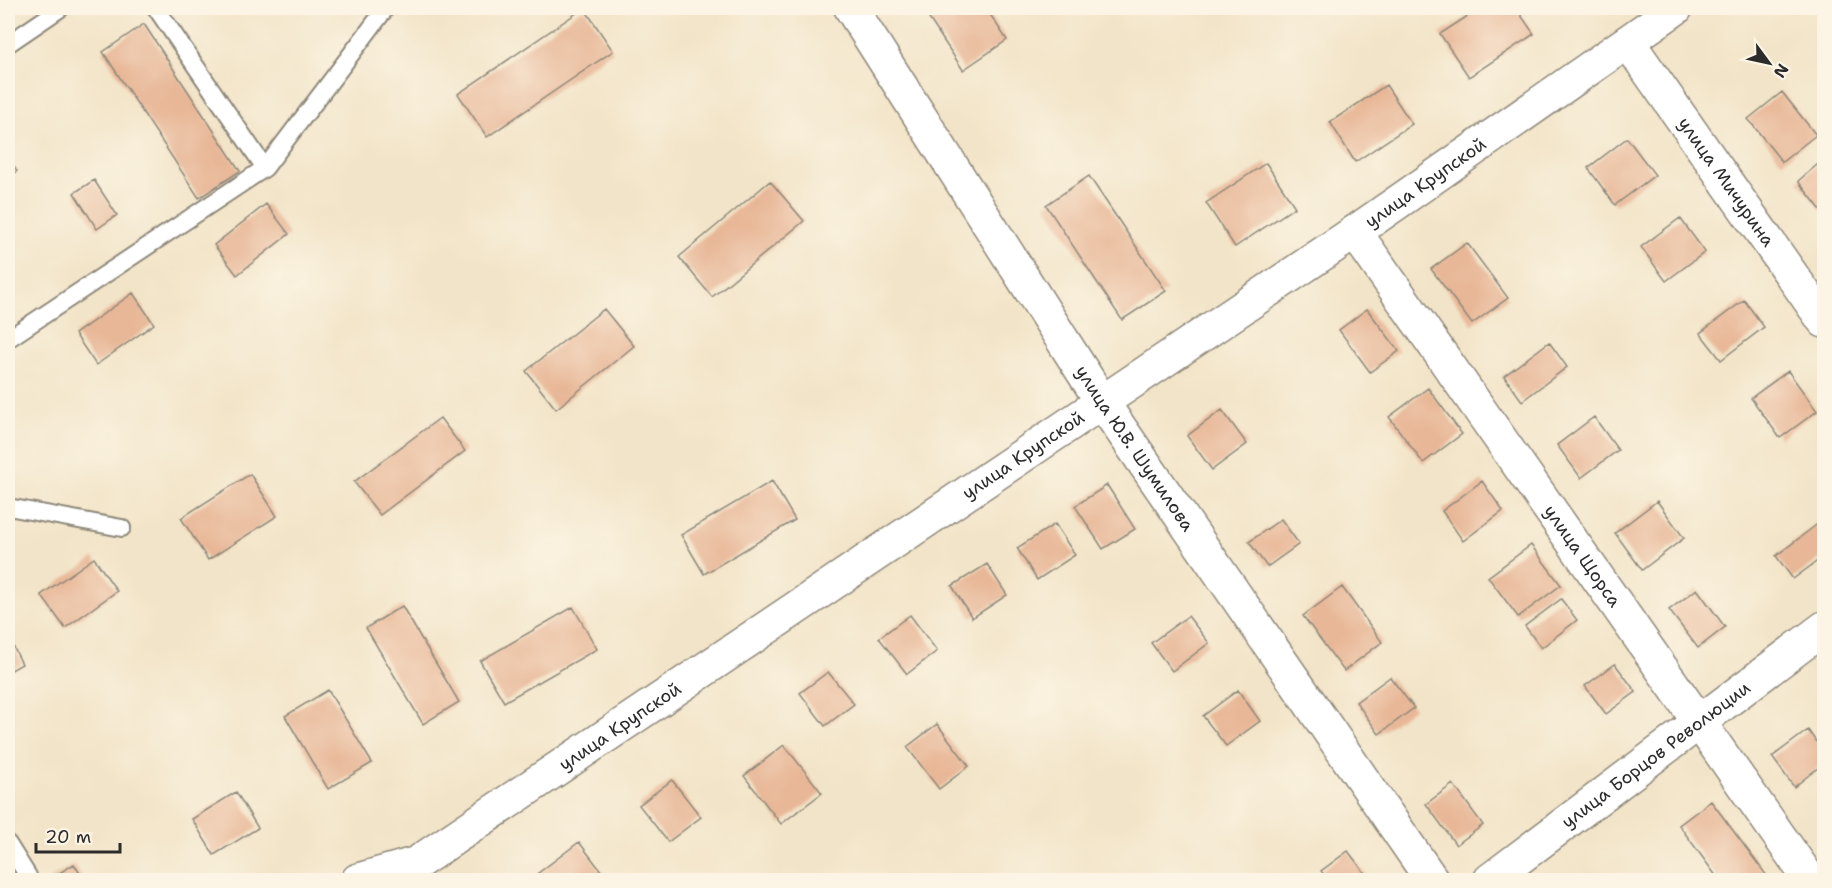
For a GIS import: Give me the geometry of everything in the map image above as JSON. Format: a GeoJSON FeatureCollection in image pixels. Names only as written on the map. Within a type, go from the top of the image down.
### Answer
{"type":"FeatureCollection","features":[{"type":"Feature","properties":{"kind":"street","name":"улица Ю.В. Шумилова"},"geometry":{"type":"LineString","coordinates":[[851,8],[1102,402],[1432,880]]}},
{"type":"Feature","properties":{"kind":"street","name":"улица Крупской"},"geometry":{"type":"LineString","coordinates":[[358,880],[423,872],[1102,402],[1355,232],[1676,8]]}},
{"type":"Feature","properties":{"kind":"street","name":"улица Мичурина"},"geometry":{"type":"LineString","coordinates":[[1628,42],[1824,321]]}},
{"type":"Feature","properties":{"kind":"street","name":"улица Щорса"},"geometry":{"type":"LineString","coordinates":[[1355,232],[1810,880]]}},
{"type":"Feature","properties":{"kind":"street","name":"улица Борцов Революции"},"geometry":{"type":"LineString","coordinates":[[1490,880],[1824,628]]}},
{"type":"Feature","properties":{"kind":"lane"},"geometry":{"type":"LineString","coordinates":[[8,44],[61,8]]}},
{"type":"Feature","properties":{"kind":"lane"},"geometry":{"type":"LineString","coordinates":[[156,8],[265,168]]}},
{"type":"Feature","properties":{"kind":"lane"},"geometry":{"type":"LineString","coordinates":[[8,339],[265,168],[386,8]]}},
{"type":"Feature","properties":{"kind":"lane"},"geometry":{"type":"LineString","coordinates":[[8,507],[122,528]]}},
{"type":"Feature","properties":{"kind":"lane"},"geometry":{"type":"LineString","coordinates":[[8,844],[28,876],[21,880]]}},
{"type":"Feature","properties":{"kind":"building"},"geometry":{"type":"Polygon","coordinates":[[[584,8],[613,51],[487,137],[458,94],[584,8]]]}},
{"type":"Feature","properties":{"kind":"building"},"geometry":{"type":"Polygon","coordinates":[[[922,8],[986,8],[1007,40],[963,70],[922,8]]]}},
{"type":"Feature","properties":{"kind":"building"},"geometry":{"type":"Polygon","coordinates":[[[1480,8],[1516,8],[1534,34],[1469,77],[1440,34],[1480,8]]]}},
{"type":"Feature","properties":{"kind":"building"},"geometry":{"type":"Polygon","coordinates":[[[144,24],[240,171],[199,198],[103,52],[144,24]]]}},
{"type":"Feature","properties":{"kind":"building"},"geometry":{"type":"Polygon","coordinates":[[[1386,85],[1412,124],[1355,162],[1330,122],[1386,85]]]}},
{"type":"Feature","properties":{"kind":"building"},"geometry":{"type":"Polygon","coordinates":[[[1782,92],[1816,135],[1782,162],[1748,119],[1782,92]]]}},
{"type":"Feature","properties":{"kind":"building"},"geometry":{"type":"Polygon","coordinates":[[[1627,138],[1655,175],[1615,205],[1588,168],[1627,138]]]}},
{"type":"Feature","properties":{"kind":"building"},"geometry":{"type":"Polygon","coordinates":[[[8,157],[17,171],[8,178],[8,157]]]}},
{"type":"Feature","properties":{"kind":"building"},"geometry":{"type":"Polygon","coordinates":[[[1824,159],[1824,214],[1798,181],[1824,159]]]}},
{"type":"Feature","properties":{"kind":"building"},"geometry":{"type":"Polygon","coordinates":[[[1266,163],[1295,207],[1235,247],[1206,203],[1266,163]]]}},
{"type":"Feature","properties":{"kind":"building"},"geometry":{"type":"Polygon","coordinates":[[[1089,176],[1166,291],[1122,320],[1046,205],[1089,176]]]}},
{"type":"Feature","properties":{"kind":"building"},"geometry":{"type":"Polygon","coordinates":[[[94,180],[117,215],[97,229],[74,193],[94,180]]]}},
{"type":"Feature","properties":{"kind":"building"},"geometry":{"type":"Polygon","coordinates":[[[770,181],[804,221],[712,297],[679,257],[770,181]]]}},
{"type":"Feature","properties":{"kind":"building"},"geometry":{"type":"Polygon","coordinates":[[[266,204],[289,234],[237,275],[214,245],[266,204]]]}},
{"type":"Feature","properties":{"kind":"building"},"geometry":{"type":"Polygon","coordinates":[[[1680,218],[1705,252],[1666,281],[1641,247],[1680,218]]]}},
{"type":"Feature","properties":{"kind":"building"},"geometry":{"type":"Polygon","coordinates":[[[1467,243],[1508,298],[1472,324],[1431,269],[1467,243]]]}},
{"type":"Feature","properties":{"kind":"building"},"geometry":{"type":"Polygon","coordinates":[[[133,293],[154,324],[96,365],[75,334],[133,293]]]}},
{"type":"Feature","properties":{"kind":"building"},"geometry":{"type":"Polygon","coordinates":[[[1744,300],[1764,327],[1721,360],[1700,333],[1744,300]]]}},
{"type":"Feature","properties":{"kind":"building"},"geometry":{"type":"Polygon","coordinates":[[[604,309],[634,346],[556,409],[526,371],[604,309]]]}},
{"type":"Feature","properties":{"kind":"building"},"geometry":{"type":"Polygon","coordinates":[[[1367,309],[1399,351],[1370,372],[1339,330],[1367,309]]]}},
{"type":"Feature","properties":{"kind":"building"},"geometry":{"type":"Polygon","coordinates":[[[1549,342],[1567,367],[1522,401],[1504,376],[1549,342]]]}},
{"type":"Feature","properties":{"kind":"building"},"geometry":{"type":"Polygon","coordinates":[[[1788,371],[1817,411],[1780,438],[1751,398],[1788,371]]]}},
{"type":"Feature","properties":{"kind":"building"},"geometry":{"type":"Polygon","coordinates":[[[1428,388],[1462,434],[1423,463],[1389,417],[1428,388]]]}},
{"type":"Feature","properties":{"kind":"building"},"geometry":{"type":"Polygon","coordinates":[[[1222,410],[1247,444],[1212,470],[1187,436],[1222,410]]]}},
{"type":"Feature","properties":{"kind":"building"},"geometry":{"type":"Polygon","coordinates":[[[1594,417],[1618,450],[1581,478],[1557,445],[1594,417]]]}},
{"type":"Feature","properties":{"kind":"building"},"geometry":{"type":"Polygon","coordinates":[[[440,418],[465,451],[380,515],[354,482],[440,418]]]}},
{"type":"Feature","properties":{"kind":"building"},"geometry":{"type":"Polygon","coordinates":[[[250,474],[277,516],[208,560],[181,518],[250,474]]]}},
{"type":"Feature","properties":{"kind":"building"},"geometry":{"type":"Polygon","coordinates":[[[772,481],[795,520],[704,574],[681,535],[772,481]]]}},
{"type":"Feature","properties":{"kind":"building"},"geometry":{"type":"Polygon","coordinates":[[[1482,481],[1503,511],[1463,541],[1442,511],[1482,481]]]}},
{"type":"Feature","properties":{"kind":"building"},"geometry":{"type":"Polygon","coordinates":[[[1107,485],[1135,529],[1103,549],[1075,506],[1107,485]]]}},
{"type":"Feature","properties":{"kind":"building"},"geometry":{"type":"Polygon","coordinates":[[[1657,501],[1684,538],[1642,570],[1615,533],[1657,501]]]}},
{"type":"Feature","properties":{"kind":"building"},"geometry":{"type":"Polygon","coordinates":[[[1281,519],[1299,544],[1267,567],[1249,542],[1281,519]]]}},
{"type":"Feature","properties":{"kind":"building"},"geometry":{"type":"Polygon","coordinates":[[[1824,519],[1824,556],[1793,579],[1776,556],[1824,519]]]}},
{"type":"Feature","properties":{"kind":"building"},"geometry":{"type":"Polygon","coordinates":[[[1055,524],[1075,555],[1037,580],[1017,548],[1055,524]]]}},
{"type":"Feature","properties":{"kind":"building"},"geometry":{"type":"Polygon","coordinates":[[[1531,545],[1561,585],[1518,617],[1488,577],[1531,545]]]}},
{"type":"Feature","properties":{"kind":"building"},"geometry":{"type":"Polygon","coordinates":[[[94,558],[117,591],[65,628],[41,595],[94,558]]]}},
{"type":"Feature","properties":{"kind":"building"},"geometry":{"type":"Polygon","coordinates":[[[987,564],[1007,595],[972,618],[952,586],[987,564]]]}},
{"type":"Feature","properties":{"kind":"building"},"geometry":{"type":"Polygon","coordinates":[[[1342,587],[1382,642],[1344,671],[1303,616],[1342,587]]]}},
{"type":"Feature","properties":{"kind":"building"},"geometry":{"type":"Polygon","coordinates":[[[1697,589],[1725,627],[1698,648],[1669,610],[1697,589]]]}},
{"type":"Feature","properties":{"kind":"building"},"geometry":{"type":"Polygon","coordinates":[[[1561,599],[1577,620],[1541,648],[1525,626],[1561,599]]]}},
{"type":"Feature","properties":{"kind":"building"},"geometry":{"type":"Polygon","coordinates":[[[402,606],[459,702],[423,724],[366,628],[402,606]]]}},
{"type":"Feature","properties":{"kind":"building"},"geometry":{"type":"Polygon","coordinates":[[[573,607],[597,649],[504,702],[480,661],[573,607]]]}},
{"type":"Feature","properties":{"kind":"building"},"geometry":{"type":"Polygon","coordinates":[[[910,615],[937,651],[907,674],[879,638],[910,615]]]}},
{"type":"Feature","properties":{"kind":"building"},"geometry":{"type":"Polygon","coordinates":[[[1188,616],[1209,643],[1172,671],[1151,643],[1188,616]]]}},
{"type":"Feature","properties":{"kind":"building"},"geometry":{"type":"Polygon","coordinates":[[[8,636],[22,664],[8,672],[8,636]]]}},
{"type":"Feature","properties":{"kind":"building"},"geometry":{"type":"Polygon","coordinates":[[[1615,664],[1636,692],[1606,714],[1585,686],[1615,664]]]}},
{"type":"Feature","properties":{"kind":"building"},"geometry":{"type":"Polygon","coordinates":[[[828,672],[854,704],[825,726],[800,693],[828,672]]]}},
{"type":"Feature","properties":{"kind":"building"},"geometry":{"type":"Polygon","coordinates":[[[1390,677],[1414,708],[1379,734],[1356,702],[1390,677]]]}},
{"type":"Feature","properties":{"kind":"building"},"geometry":{"type":"Polygon","coordinates":[[[328,690],[372,763],[328,789],[285,716],[328,690]]]}},
{"type":"Feature","properties":{"kind":"building"},"geometry":{"type":"Polygon","coordinates":[[[1238,690],[1260,721],[1226,746],[1203,716],[1238,690]]]}},
{"type":"Feature","properties":{"kind":"building"},"geometry":{"type":"Polygon","coordinates":[[[937,724],[969,766],[939,789],[907,747],[937,724]]]}},
{"type":"Feature","properties":{"kind":"building"},"geometry":{"type":"Polygon","coordinates":[[[1808,730],[1824,753],[1824,763],[1794,787],[1772,757],[1808,730]]]}},
{"type":"Feature","properties":{"kind":"building"},"geometry":{"type":"Polygon","coordinates":[[[784,745],[822,793],[781,824],[744,776],[784,745]]]}},
{"type":"Feature","properties":{"kind":"building"},"geometry":{"type":"Polygon","coordinates":[[[672,780],[701,817],[668,842],[639,805],[672,780]]]}},
{"type":"Feature","properties":{"kind":"building"},"geometry":{"type":"Polygon","coordinates":[[[1453,784],[1483,825],[1456,845],[1426,804],[1453,784]]]}},
{"type":"Feature","properties":{"kind":"building"},"geometry":{"type":"Polygon","coordinates":[[[236,792],[258,828],[214,855],[192,819],[236,792]]]}},
{"type":"Feature","properties":{"kind":"building"},"geometry":{"type":"Polygon","coordinates":[[[1711,801],[1770,880],[1719,880],[1679,825],[1711,801]]]}},
{"type":"Feature","properties":{"kind":"building"},"geometry":{"type":"Polygon","coordinates":[[[579,842],[608,880],[529,880],[579,842]]]}},
{"type":"Feature","properties":{"kind":"building"},"geometry":{"type":"Polygon","coordinates":[[[1348,851],[1370,880],[1328,880],[1321,871],[1348,851]]]}},
{"type":"Feature","properties":{"kind":"building"},"geometry":{"type":"Polygon","coordinates":[[[74,864],[84,880],[48,880],[74,864]]]}}]}
